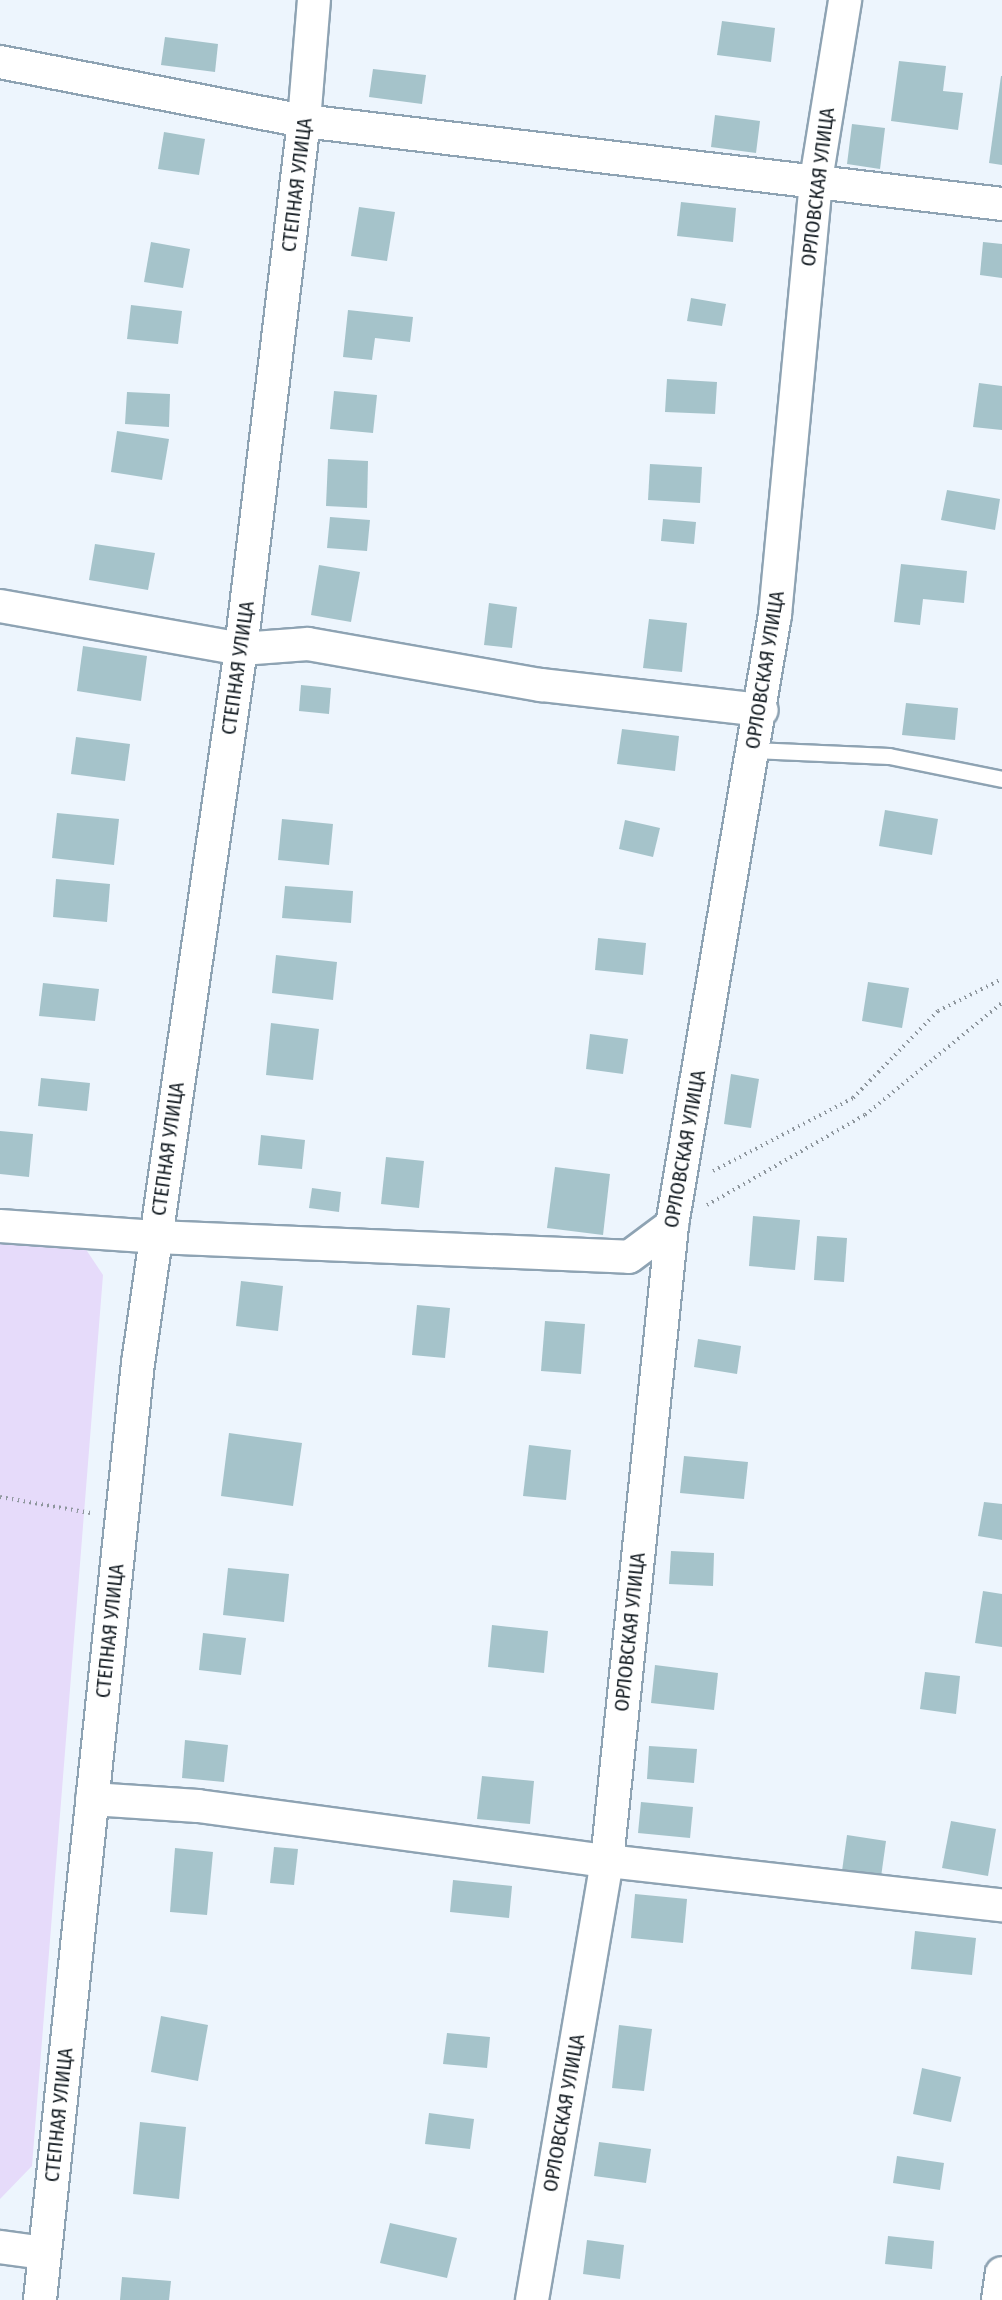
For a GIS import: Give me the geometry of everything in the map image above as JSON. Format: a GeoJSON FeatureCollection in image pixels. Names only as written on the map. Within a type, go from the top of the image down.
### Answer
{"type":"FeatureCollection","features":[{"type":"Feature","properties":{"kind":"street","name":"СТЕПНАЯ УЛИЦА"},"geometry":{"type":"LineString","coordinates":[[40,2300],[122,1518],[156,1237],[242,649],[304,121],[314,0]]}},
{"type":"Feature","properties":{"kind":"street","name":"ОРЛОВСКАЯ УЛИЦА"},"geometry":{"type":"LineString","coordinates":[[532,2300],[607,1861],[672,1225],[753,750],[762,710],[776,615],[816,180],[845,0]]}},
{"type":"Feature","properties":{"kind":"street"},"geometry":{"type":"LineString","coordinates":[[0,62],[304,121],[816,180],[1002,204]]}},
{"type":"Feature","properties":{"kind":"street"},"geometry":{"type":"LineString","coordinates":[[0,606],[242,649],[308,644],[541,685],[762,710]]}},
{"type":"Feature","properties":{"kind":"street"},"geometry":{"type":"LineString","coordinates":[[0,1226],[156,1237],[629,1257],[672,1225]]}},
{"type":"Feature","properties":{"kind":"street"},"geometry":{"type":"LineString","coordinates":[[92,1799],[198,1806],[607,1861],[1002,1905]]}},
{"type":"Feature","properties":{"kind":"street"},"geometry":{"type":"LineString","coordinates":[[0,2247],[44,2253]]}},
{"type":"Feature","properties":{"kind":"street"},"geometry":{"type":"LineString","coordinates":[[998,2300],[1002,2273]]}},
{"type":"Feature","properties":{"kind":"lane"},"geometry":{"type":"LineString","coordinates":[[753,750],[889,756],[1002,779]]}},
{"type":"Feature","properties":{"kind":"path"},"geometry":{"type":"LineString","coordinates":[[679,1188],[853,1098],[938,1011],[1002,980]]}},
{"type":"Feature","properties":{"kind":"path"},"geometry":{"type":"LineString","coordinates":[[672,1225],[865,1115],[1002,1003]]}},
{"type":"Feature","properties":{"kind":"path"},"geometry":{"type":"LineString","coordinates":[[0,1497],[122,1518]]}},
{"type":"Feature","properties":{"kind":"shaded area"},"geometry":{"type":"Polygon","coordinates":[[[0,1234],[79,1239],[103,1275],[32,2166],[0,2199],[0,1234]]]}},
{"type":"Feature","properties":{"kind":"building"},"geometry":{"type":"Polygon","coordinates":[[[722,21],[775,28],[771,62],[717,55],[722,21]]]}},
{"type":"Feature","properties":{"kind":"building"},"geometry":{"type":"Polygon","coordinates":[[[165,37],[218,44],[215,72],[161,65],[165,37]]]}},
{"type":"Feature","properties":{"kind":"building"},"geometry":{"type":"Polygon","coordinates":[[[899,61],[946,66],[943,91],[963,93],[958,130],[891,121],[899,61]]]}},
{"type":"Feature","properties":{"kind":"building"},"geometry":{"type":"Polygon","coordinates":[[[373,69],[426,75],[422,104],[369,97],[373,69]]]}},
{"type":"Feature","properties":{"kind":"building"},"geometry":{"type":"Polygon","coordinates":[[[1002,76],[1002,165],[989,163],[1002,76]]]}},
{"type":"Feature","properties":{"kind":"building"},"geometry":{"type":"Polygon","coordinates":[[[715,115],[760,121],[756,153],[711,147],[715,115]]]}},
{"type":"Feature","properties":{"kind":"building"},"geometry":{"type":"Polygon","coordinates":[[[852,124],[885,128],[880,169],[847,164],[852,124]]]}},
{"type":"Feature","properties":{"kind":"building"},"geometry":{"type":"Polygon","coordinates":[[[164,132],[205,139],[199,175],[158,169],[164,132]]]}},
{"type":"Feature","properties":{"kind":"building"},"geometry":{"type":"Polygon","coordinates":[[[681,202],[736,208],[733,242],[677,236],[681,202]]]}},
{"type":"Feature","properties":{"kind":"building"},"geometry":{"type":"Polygon","coordinates":[[[359,207],[395,212],[387,261],[351,256],[359,207]]]}},
{"type":"Feature","properties":{"kind":"building"},"geometry":{"type":"Polygon","coordinates":[[[151,242],[190,249],[183,288],[144,282],[151,242]]]}},
{"type":"Feature","properties":{"kind":"building"},"geometry":{"type":"Polygon","coordinates":[[[983,242],[1002,244],[1002,278],[980,275],[983,242]]]}},
{"type":"Feature","properties":{"kind":"building"},"geometry":{"type":"Polygon","coordinates":[[[691,298],[726,304],[722,326],[687,321],[691,298]]]}},
{"type":"Feature","properties":{"kind":"building"},"geometry":{"type":"Polygon","coordinates":[[[131,305],[182,311],[178,344],[127,339],[131,305]]]}},
{"type":"Feature","properties":{"kind":"building"},"geometry":{"type":"Polygon","coordinates":[[[348,310],[413,317],[410,342],[375,338],[372,360],[343,357],[348,310]]]}},
{"type":"Feature","properties":{"kind":"building"},"geometry":{"type":"Polygon","coordinates":[[[667,379],[717,382],[715,414],[665,412],[667,379]]]}},
{"type":"Feature","properties":{"kind":"building"},"geometry":{"type":"Polygon","coordinates":[[[979,383],[1002,386],[1002,430],[973,427],[979,383]]]}},
{"type":"Feature","properties":{"kind":"building"},"geometry":{"type":"Polygon","coordinates":[[[334,391],[377,395],[373,433],[330,429],[334,391]]]}},
{"type":"Feature","properties":{"kind":"building"},"geometry":{"type":"Polygon","coordinates":[[[127,392],[170,394],[169,427],[125,424],[127,392]]]}},
{"type":"Feature","properties":{"kind":"building"},"geometry":{"type":"Polygon","coordinates":[[[117,431],[169,439],[162,480],[111,472],[117,431]]]}},
{"type":"Feature","properties":{"kind":"building"},"geometry":{"type":"Polygon","coordinates":[[[328,459],[368,461],[367,508],[326,506],[328,459]]]}},
{"type":"Feature","properties":{"kind":"building"},"geometry":{"type":"Polygon","coordinates":[[[650,464],[702,467],[700,503],[648,500],[650,464]]]}},
{"type":"Feature","properties":{"kind":"building"},"geometry":{"type":"Polygon","coordinates":[[[947,490],[1000,499],[995,530],[941,520],[947,490]]]}},
{"type":"Feature","properties":{"kind":"building"},"geometry":{"type":"Polygon","coordinates":[[[330,517],[370,520],[367,551],[327,548],[330,517]]]}},
{"type":"Feature","properties":{"kind":"building"},"geometry":{"type":"Polygon","coordinates":[[[663,519],[696,522],[694,544],[661,541],[663,519]]]}},
{"type":"Feature","properties":{"kind":"building"},"geometry":{"type":"Polygon","coordinates":[[[95,544],[155,553],[148,590],[89,580],[95,544]]]}},
{"type":"Feature","properties":{"kind":"building"},"geometry":{"type":"Polygon","coordinates":[[[901,564],[967,571],[964,603],[923,599],[920,625],[894,622],[901,564]]]}},
{"type":"Feature","properties":{"kind":"building"},"geometry":{"type":"Polygon","coordinates":[[[319,565],[360,572],[351,622],[311,615],[319,565]]]}},
{"type":"Feature","properties":{"kind":"building"},"geometry":{"type":"Polygon","coordinates":[[[489,603],[517,607],[512,648],[484,645],[489,603]]]}},
{"type":"Feature","properties":{"kind":"building"},"geometry":{"type":"Polygon","coordinates":[[[649,619],[687,623],[682,672],[643,668],[649,619]]]}},
{"type":"Feature","properties":{"kind":"building"},"geometry":{"type":"Polygon","coordinates":[[[83,646],[147,656],[141,701],[77,691],[83,646]]]}},
{"type":"Feature","properties":{"kind":"building"},"geometry":{"type":"Polygon","coordinates":[[[301,685],[331,688],[329,714],[299,711],[301,685]]]}},
{"type":"Feature","properties":{"kind":"building"},"geometry":{"type":"Polygon","coordinates":[[[906,703],[958,708],[955,740],[902,735],[906,703]]]}},
{"type":"Feature","properties":{"kind":"building"},"geometry":{"type":"Polygon","coordinates":[[[622,729],[679,736],[675,771],[617,764],[622,729]]]}},
{"type":"Feature","properties":{"kind":"building"},"geometry":{"type":"Polygon","coordinates":[[[76,737],[130,744],[125,781],[71,774],[76,737]]]}},
{"type":"Feature","properties":{"kind":"building"},"geometry":{"type":"Polygon","coordinates":[[[885,810],[938,819],[932,855],[879,846],[885,810]]]}},
{"type":"Feature","properties":{"kind":"building"},"geometry":{"type":"Polygon","coordinates":[[[57,813],[119,819],[114,865],[52,858],[57,813]]]}},
{"type":"Feature","properties":{"kind":"building"},"geometry":{"type":"Polygon","coordinates":[[[282,819],[333,824],[329,865],[278,860],[282,819]]]}},
{"type":"Feature","properties":{"kind":"building"},"geometry":{"type":"Polygon","coordinates":[[[625,820],[660,828],[653,857],[619,849],[625,820]]]}},
{"type":"Feature","properties":{"kind":"building"},"geometry":{"type":"Polygon","coordinates":[[[56,879],[110,884],[107,922],[53,917],[56,879]]]}},
{"type":"Feature","properties":{"kind":"building"},"geometry":{"type":"Polygon","coordinates":[[[285,886],[353,891],[351,923],[282,918],[285,886]]]}},
{"type":"Feature","properties":{"kind":"building"},"geometry":{"type":"Polygon","coordinates":[[[598,938],[646,943],[643,975],[595,970],[598,938]]]}},
{"type":"Feature","properties":{"kind":"building"},"geometry":{"type":"Polygon","coordinates":[[[276,955],[337,962],[333,1000],[272,993],[276,955]]]}},
{"type":"Feature","properties":{"kind":"building"},"geometry":{"type":"Polygon","coordinates":[[[868,982],[909,988],[902,1028],[862,1021],[868,982]]]}},
{"type":"Feature","properties":{"kind":"building"},"geometry":{"type":"Polygon","coordinates":[[[43,983],[99,989],[95,1021],[39,1016],[43,983]]]}},
{"type":"Feature","properties":{"kind":"building"},"geometry":{"type":"Polygon","coordinates":[[[271,1023],[319,1029],[313,1080],[266,1075],[271,1023]]]}},
{"type":"Feature","properties":{"kind":"building"},"geometry":{"type":"Polygon","coordinates":[[[590,1034],[628,1039],[623,1074],[586,1069],[590,1034]]]}},
{"type":"Feature","properties":{"kind":"building"},"geometry":{"type":"Polygon","coordinates":[[[731,1074],[759,1079],[751,1128],[724,1124],[731,1074]]]}},
{"type":"Feature","properties":{"kind":"building"},"geometry":{"type":"Polygon","coordinates":[[[41,1078],[90,1083],[87,1111],[38,1106],[41,1078]]]}},
{"type":"Feature","properties":{"kind":"building"},"geometry":{"type":"Polygon","coordinates":[[[0,1131],[33,1134],[29,1177],[0,1174],[0,1131]]]}},
{"type":"Feature","properties":{"kind":"building"},"geometry":{"type":"Polygon","coordinates":[[[261,1135],[305,1140],[302,1169],[258,1165],[261,1135]]]}},
{"type":"Feature","properties":{"kind":"building"},"geometry":{"type":"Polygon","coordinates":[[[386,1157],[424,1161],[419,1208],[381,1204],[386,1157]]]}},
{"type":"Feature","properties":{"kind":"building"},"geometry":{"type":"Polygon","coordinates":[[[555,1167],[610,1174],[603,1235],[547,1228],[555,1167]]]}},
{"type":"Feature","properties":{"kind":"building"},"geometry":{"type":"Polygon","coordinates":[[[312,1188],[341,1192],[339,1212],[309,1208],[312,1188]]]}},
{"type":"Feature","properties":{"kind":"building"},"geometry":{"type":"Polygon","coordinates":[[[753,1216],[800,1220],[795,1270],[749,1266],[753,1216]]]}},
{"type":"Feature","properties":{"kind":"building"},"geometry":{"type":"Polygon","coordinates":[[[817,1236],[847,1238],[844,1282],[814,1280],[817,1236]]]}},
{"type":"Feature","properties":{"kind":"building"},"geometry":{"type":"Polygon","coordinates":[[[241,1281],[283,1286],[278,1331],[236,1326],[241,1281]]]}},
{"type":"Feature","properties":{"kind":"building"},"geometry":{"type":"Polygon","coordinates":[[[417,1305],[450,1308],[445,1358],[412,1355],[417,1305]]]}},
{"type":"Feature","properties":{"kind":"building"},"geometry":{"type":"Polygon","coordinates":[[[545,1321],[585,1324],[581,1374],[541,1371],[545,1321]]]}},
{"type":"Feature","properties":{"kind":"building"},"geometry":{"type":"Polygon","coordinates":[[[698,1339],[741,1346],[737,1374],[694,1367],[698,1339]]]}},
{"type":"Feature","properties":{"kind":"building"},"geometry":{"type":"Polygon","coordinates":[[[229,1433],[302,1443],[293,1506],[221,1496],[229,1433]]]}},
{"type":"Feature","properties":{"kind":"building"},"geometry":{"type":"Polygon","coordinates":[[[529,1445],[571,1450],[566,1500],[523,1496],[529,1445]]]}},
{"type":"Feature","properties":{"kind":"building"},"geometry":{"type":"Polygon","coordinates":[[[684,1456],[748,1462],[744,1499],[680,1493],[684,1456]]]}},
{"type":"Feature","properties":{"kind":"building"},"geometry":{"type":"Polygon","coordinates":[[[984,1502],[1002,1504],[1002,1540],[978,1536],[984,1502]]]}},
{"type":"Feature","properties":{"kind":"building"},"geometry":{"type":"Polygon","coordinates":[[[671,1551],[714,1553],[713,1586],[669,1584],[671,1551]]]}},
{"type":"Feature","properties":{"kind":"building"},"geometry":{"type":"Polygon","coordinates":[[[228,1568],[289,1574],[284,1622],[223,1615],[228,1568]]]}},
{"type":"Feature","properties":{"kind":"building"},"geometry":{"type":"Polygon","coordinates":[[[983,1591],[1002,1594],[1002,1647],[975,1643],[983,1591]]]}},
{"type":"Feature","properties":{"kind":"building"},"geometry":{"type":"Polygon","coordinates":[[[492,1625],[548,1631],[544,1673],[488,1667],[492,1625]]]}},
{"type":"Feature","properties":{"kind":"building"},"geometry":{"type":"Polygon","coordinates":[[[203,1633],[246,1638],[241,1675],[199,1670],[203,1633]]]}},
{"type":"Feature","properties":{"kind":"building"},"geometry":{"type":"Polygon","coordinates":[[[655,1665],[718,1673],[714,1710],[651,1703],[655,1665]]]}},
{"type":"Feature","properties":{"kind":"building"},"geometry":{"type":"Polygon","coordinates":[[[925,1672],[960,1676],[956,1714],[920,1709],[925,1672]]]}},
{"type":"Feature","properties":{"kind":"building"},"geometry":{"type":"Polygon","coordinates":[[[185,1740],[228,1745],[224,1782],[182,1778],[185,1740]]]}},
{"type":"Feature","properties":{"kind":"building"},"geometry":{"type":"Polygon","coordinates":[[[649,1746],[697,1749],[694,1783],[647,1779],[649,1746]]]}},
{"type":"Feature","properties":{"kind":"building"},"geometry":{"type":"Polygon","coordinates":[[[482,1776],[534,1781],[530,1824],[477,1819],[482,1776]]]}},
{"type":"Feature","properties":{"kind":"building"},"geometry":{"type":"Polygon","coordinates":[[[641,1802],[693,1807],[690,1838],[638,1833],[641,1802]]]}},
{"type":"Feature","properties":{"kind":"building"},"geometry":{"type":"Polygon","coordinates":[[[951,1821],[996,1829],[988,1876],[942,1868],[951,1821]]]}},
{"type":"Feature","properties":{"kind":"building"},"geometry":{"type":"Polygon","coordinates":[[[847,1835],[886,1841],[881,1877],[842,1871],[847,1835]]]}},
{"type":"Feature","properties":{"kind":"building"},"geometry":{"type":"Polygon","coordinates":[[[274,1847],[298,1849],[294,1885],[270,1883],[274,1847]]]}},
{"type":"Feature","properties":{"kind":"building"},"geometry":{"type":"Polygon","coordinates":[[[175,1848],[213,1852],[207,1915],[170,1912],[175,1848]]]}},
{"type":"Feature","properties":{"kind":"building"},"geometry":{"type":"Polygon","coordinates":[[[453,1880],[512,1886],[509,1918],[450,1912],[453,1880]]]}},
{"type":"Feature","properties":{"kind":"building"},"geometry":{"type":"Polygon","coordinates":[[[635,1894],[687,1899],[683,1943],[631,1938],[635,1894]]]}},
{"type":"Feature","properties":{"kind":"building"},"geometry":{"type":"Polygon","coordinates":[[[915,1931],[976,1938],[972,1975],[911,1969],[915,1931]]]}},
{"type":"Feature","properties":{"kind":"building"},"geometry":{"type":"Polygon","coordinates":[[[161,2016],[208,2025],[198,2081],[151,2072],[161,2016]]]}},
{"type":"Feature","properties":{"kind":"building"},"geometry":{"type":"Polygon","coordinates":[[[619,2025],[652,2029],[644,2091],[612,2088],[619,2025]]]}},
{"type":"Feature","properties":{"kind":"building"},"geometry":{"type":"Polygon","coordinates":[[[447,2033],[490,2037],[487,2068],[443,2064],[447,2033]]]}},
{"type":"Feature","properties":{"kind":"building"},"geometry":{"type":"Polygon","coordinates":[[[922,2068],[961,2077],[951,2122],[913,2114],[922,2068]]]}},
{"type":"Feature","properties":{"kind":"building"},"geometry":{"type":"Polygon","coordinates":[[[429,2113],[474,2119],[470,2149],[425,2144],[429,2113]]]}},
{"type":"Feature","properties":{"kind":"building"},"geometry":{"type":"Polygon","coordinates":[[[140,2122],[186,2127],[179,2199],[133,2194],[140,2122]]]}},
{"type":"Feature","properties":{"kind":"building"},"geometry":{"type":"Polygon","coordinates":[[[599,2142],[651,2149],[646,2183],[594,2176],[599,2142]]]}},
{"type":"Feature","properties":{"kind":"building"},"geometry":{"type":"Polygon","coordinates":[[[897,2156],[944,2163],[940,2190],[893,2183],[897,2156]]]}},
{"type":"Feature","properties":{"kind":"building"},"geometry":{"type":"Polygon","coordinates":[[[390,2223],[457,2238],[447,2278],[380,2263],[390,2223]]]}},
{"type":"Feature","properties":{"kind":"building"},"geometry":{"type":"Polygon","coordinates":[[[888,2236],[934,2241],[932,2269],[885,2264],[888,2236]]]}},
{"type":"Feature","properties":{"kind":"building"},"geometry":{"type":"Polygon","coordinates":[[[587,2240],[624,2245],[620,2279],[583,2274],[587,2240]]]}},
{"type":"Feature","properties":{"kind":"building"},"geometry":{"type":"Polygon","coordinates":[[[122,2277],[171,2281],[169,2300],[120,2300],[122,2277]]]}}]}
